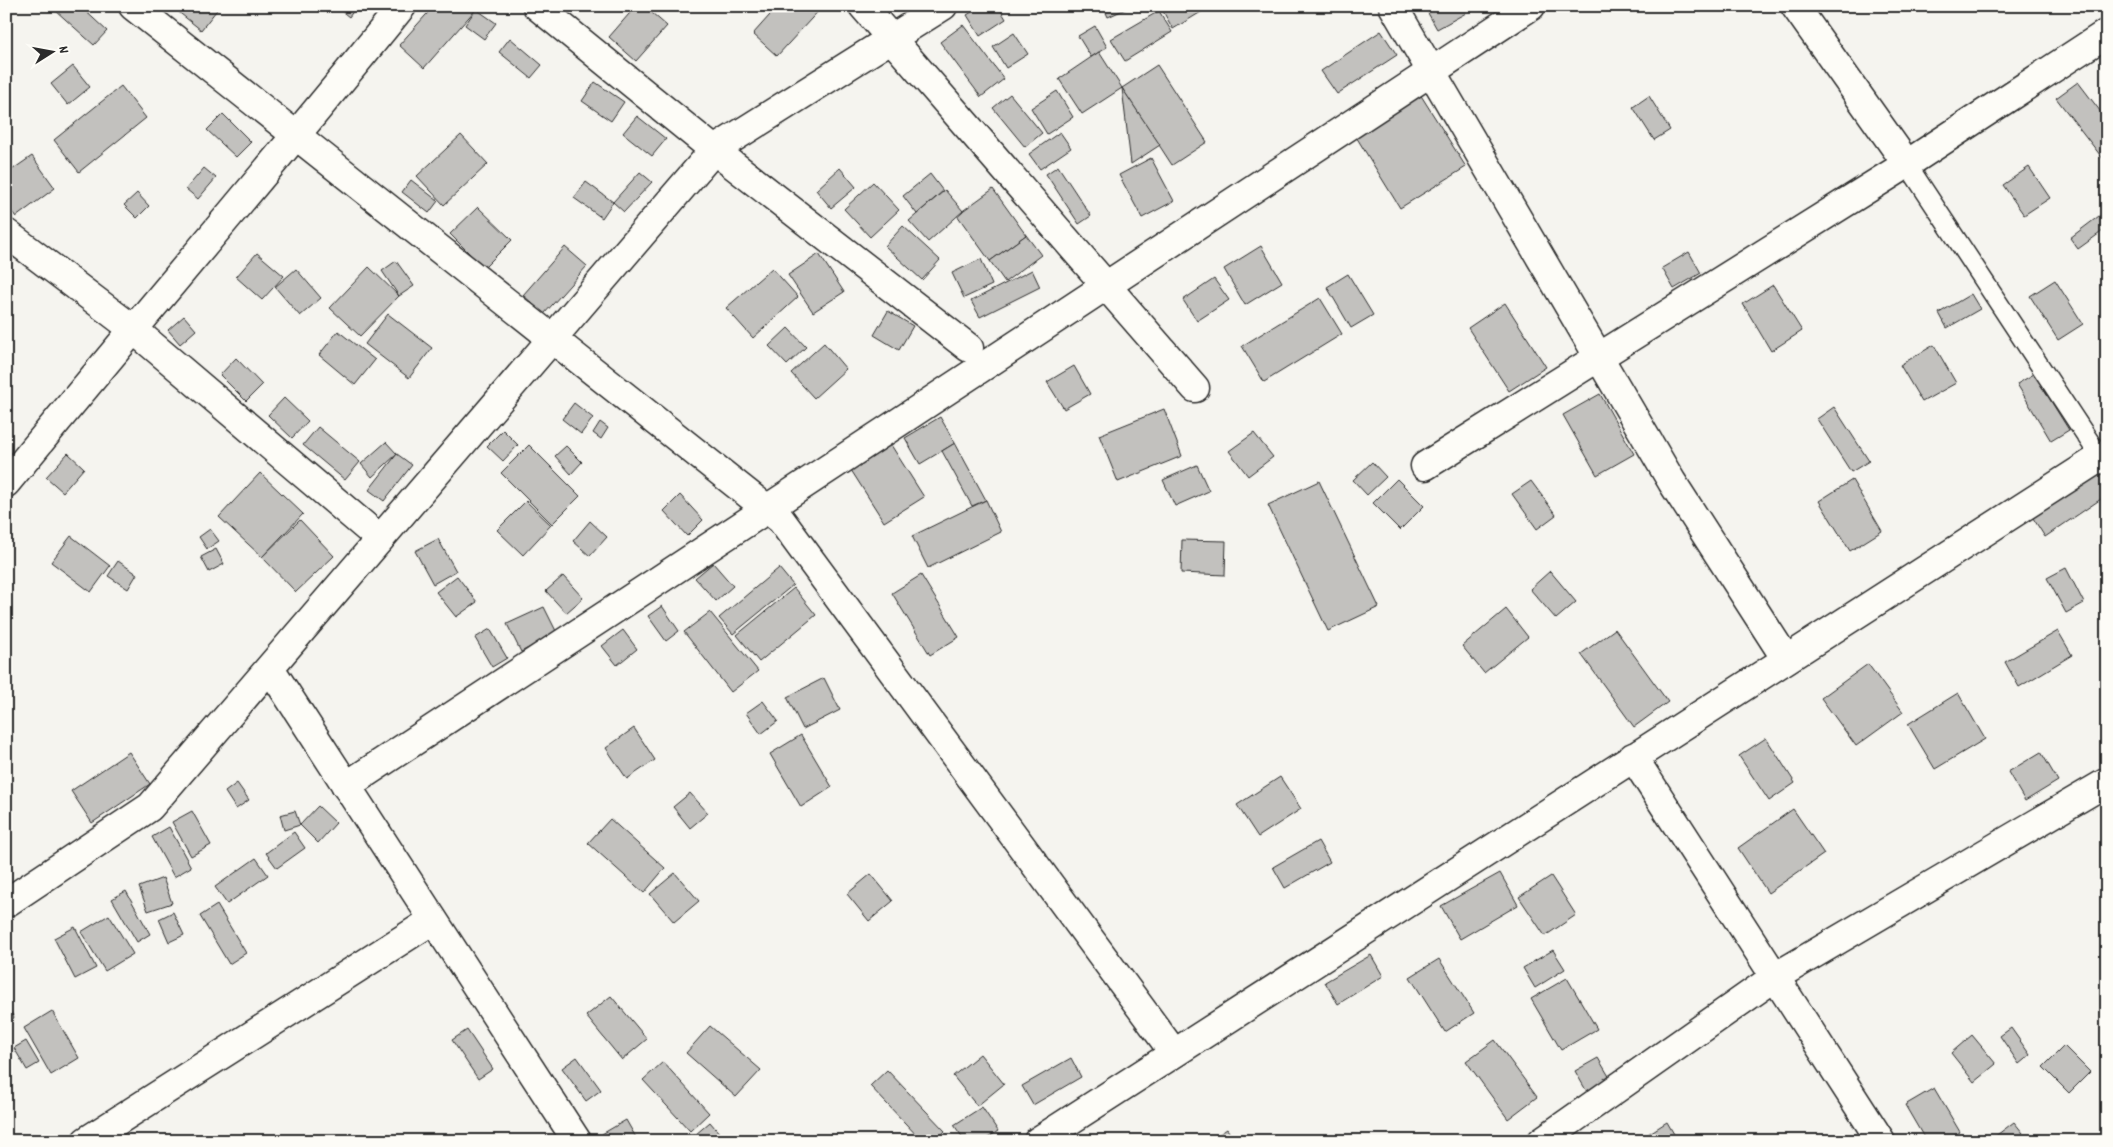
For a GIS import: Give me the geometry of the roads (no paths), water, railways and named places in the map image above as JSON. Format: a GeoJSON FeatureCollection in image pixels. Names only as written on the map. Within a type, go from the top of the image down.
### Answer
{"type":"FeatureCollection","features":[{"type":"Feature","properties":{"kind":"street"},"geometry":{"type":"LineString","coordinates":[[133,6],[781,520],[1174,1053]]}},
{"type":"Feature","properties":{"kind":"street"},"geometry":{"type":"LineString","coordinates":[[6,483],[132,328],[297,136],[402,6]]}},
{"type":"Feature","properties":{"kind":"street"},"geometry":{"type":"LineString","coordinates":[[537,6],[714,150],[969,348]]}},
{"type":"Feature","properties":{"kind":"street"},"geometry":{"type":"LineString","coordinates":[[863,6],[1195,388]]}},
{"type":"Feature","properties":{"kind":"street"},"geometry":{"type":"LineString","coordinates":[[6,903],[150,807],[714,150],[943,6]]}},
{"type":"Feature","properties":{"kind":"street"},"geometry":{"type":"LineString","coordinates":[[1393,6],[1672,482],[1786,659]]}},
{"type":"Feature","properties":{"kind":"street"},"geometry":{"type":"LineString","coordinates":[[346,786],[1531,6]]}},
{"type":"Feature","properties":{"kind":"street"},"geometry":{"type":"LineString","coordinates":[[1795,6],[1907,164]]}},
{"type":"Feature","properties":{"kind":"street"},"geometry":{"type":"LineString","coordinates":[[1425,466],[1597,356],[1907,164],[2107,34]]}},
{"type":"Feature","properties":{"kind":"street"},"geometry":{"type":"LineString","coordinates":[[6,233],[132,328],[380,539]]}},
{"type":"Feature","properties":{"kind":"street"},"geometry":{"type":"LineString","coordinates":[[1038,1141],[2104,455]]}},
{"type":"Feature","properties":{"kind":"street"},"geometry":{"type":"LineString","coordinates":[[270,668],[577,1141]]}},
{"type":"Feature","properties":{"kind":"street"},"geometry":{"type":"LineString","coordinates":[[1633,758],[1881,1141]]}},
{"type":"Feature","properties":{"kind":"street"},"geometry":{"type":"LineString","coordinates":[[1542,1141],[1775,977],[2107,782]]}},
{"type":"Feature","properties":{"kind":"street"},"geometry":{"type":"LineString","coordinates":[[96,1138],[433,920]]}},
{"type":"Feature","properties":{"kind":"lane"},"geometry":{"type":"LineString","coordinates":[[1907,164],[2104,455]]}}]}
